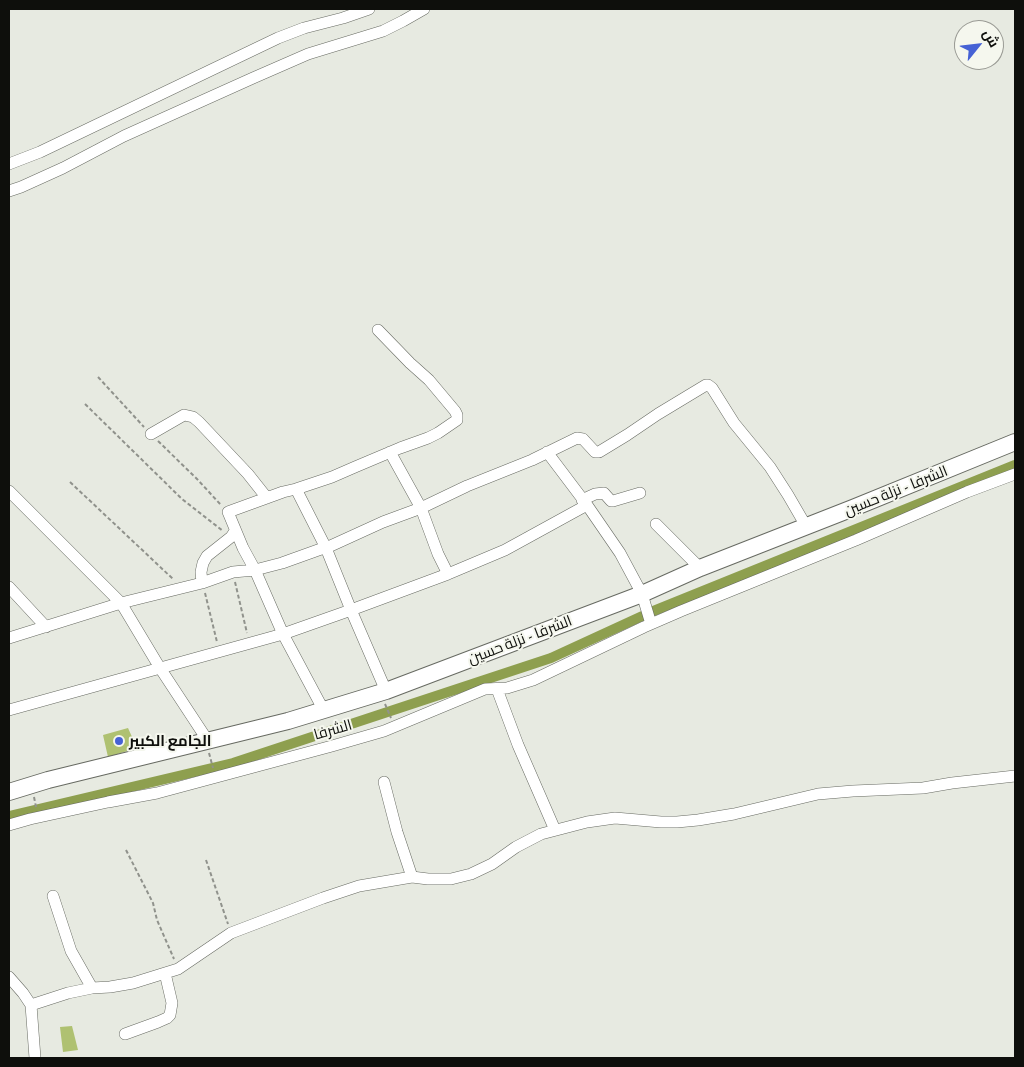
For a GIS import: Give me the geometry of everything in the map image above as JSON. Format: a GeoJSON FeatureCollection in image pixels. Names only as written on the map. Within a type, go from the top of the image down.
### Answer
{"type":"FeatureCollection","features":[{"type":"Feature","properties":{"kind":"street"},"geometry":{"type":"LineString","coordinates":[[9,164],[40,152],[278,38],[304,28],[369,9]]}},
{"type":"Feature","properties":{"kind":"street"},"geometry":{"type":"LineString","coordinates":[[9,191],[63,168],[124,136],[253,78],[308,54],[383,30],[424,9]]}},
{"type":"Feature","properties":{"kind":"street"},"geometry":{"type":"LineString","coordinates":[[323,709],[283,634],[255,570],[233,534],[228,512],[332,477],[438,433],[457,420],[457,415],[452,406],[429,380],[378,330]]}},
{"type":"Feature","properties":{"kind":"street"},"geometry":{"type":"LineString","coordinates":[[9,638],[233,572],[255,570],[282,564],[326,548],[580,438],[595,452],[599,452],[672,405],[703,386],[708,385],[712,388],[744,437],[770,467],[806,526]]}},
{"type":"Feature","properties":{"kind":"street"},"geometry":{"type":"LineString","coordinates":[[151,434],[184,415],[193,417],[248,474],[267,498]]}},
{"type":"Feature","properties":{"kind":"street","name":"الشرفا - نزلة حسين"},"geometry":{"type":"LineString","coordinates":[[9,792],[48,780],[288,721],[323,709],[386,698],[643,600],[700,568],[1015,442]]}},
{"type":"Feature","properties":{"kind":"street"},"geometry":{"type":"LineString","coordinates":[[390,452],[420,508],[448,574]]}},
{"type":"Feature","properties":{"kind":"street"},"geometry":{"type":"LineString","coordinates":[[548,452],[620,553],[643,600],[650,622]]}},
{"type":"Feature","properties":{"kind":"street","name":"الشرفا"},"geometry":{"type":"LineString","coordinates":[[9,825],[157,792],[332,746],[384,731],[478,692],[491,688],[507,688],[532,680],[650,622],[1015,474]]}},
{"type":"Feature","properties":{"kind":"street"},"geometry":{"type":"LineString","coordinates":[[296,489],[326,548],[386,698]]}},
{"type":"Feature","properties":{"kind":"street"},"geometry":{"type":"LineString","coordinates":[[9,491],[121,604],[208,741]]}},
{"type":"Feature","properties":{"kind":"street"},"geometry":{"type":"LineString","coordinates":[[9,710],[283,634],[448,574],[505,550],[585,503],[595,494],[604,493],[613,502],[640,493]]}},
{"type":"Feature","properties":{"kind":"street"},"geometry":{"type":"LineString","coordinates":[[656,524],[700,568]]}},
{"type":"Feature","properties":{"kind":"street"},"geometry":{"type":"LineString","coordinates":[[202,582],[201,572],[207,556],[233,534]]}},
{"type":"Feature","properties":{"kind":"street"},"geometry":{"type":"LineString","coordinates":[[9,587],[46,627]]}},
{"type":"Feature","properties":{"kind":"street"},"geometry":{"type":"LineString","coordinates":[[497,689],[518,745],[555,830]]}},
{"type":"Feature","properties":{"kind":"street"},"geometry":{"type":"LineString","coordinates":[[31,1006],[68,993],[133,983],[165,974],[178,969],[231,933],[359,886],[412,877],[428,879],[451,878],[471,874],[492,864],[541,834],[587,822],[615,818],[649,822],[704,820],[818,794],[923,788],[1015,776]]}},
{"type":"Feature","properties":{"kind":"street"},"geometry":{"type":"LineString","coordinates":[[384,782],[397,832],[412,877]]}},
{"type":"Feature","properties":{"kind":"street"},"geometry":{"type":"LineString","coordinates":[[53,896],[71,951],[92,988]]}},
{"type":"Feature","properties":{"kind":"street"},"geometry":{"type":"LineString","coordinates":[[125,1034],[158,1022],[170,1015],[172,1003],[165,974]]}},
{"type":"Feature","properties":{"kind":"street"},"geometry":{"type":"LineString","coordinates":[[9,976],[31,1006],[35,1058]]}},
{"type":"Feature","properties":{"kind":"path"},"geometry":{"type":"LineString","coordinates":[[98,377],[228,512]]}},
{"type":"Feature","properties":{"kind":"path"},"geometry":{"type":"LineString","coordinates":[[85,404],[182,499],[233,534]]}},
{"type":"Feature","properties":{"kind":"path"},"geometry":{"type":"LineString","coordinates":[[70,482],[182,588]]}},
{"type":"Feature","properties":{"kind":"path"},"geometry":{"type":"LineString","coordinates":[[233,572],[249,643]]}},
{"type":"Feature","properties":{"kind":"path"},"geometry":{"type":"LineString","coordinates":[[202,582],[219,652]]}},
{"type":"Feature","properties":{"kind":"path"},"geometry":{"type":"LineString","coordinates":[[386,698],[392,722]]}},
{"type":"Feature","properties":{"kind":"path"},"geometry":{"type":"LineString","coordinates":[[211,759],[215,773]]}},
{"type":"Feature","properties":{"kind":"path"},"geometry":{"type":"LineString","coordinates":[[126,850],[153,903],[157,920],[178,969]]}},
{"type":"Feature","properties":{"kind":"path"},"geometry":{"type":"LineString","coordinates":[[206,860],[231,933]]}},
{"type":"Feature","properties":{"kind":"building","name":"الجامع الكبير"},"geometry":{"type":"Polygon","coordinates":[[[128,728],[137,748],[108,757],[103,735],[128,728]]]}},
{"type":"Feature","properties":{"kind":"building"},"geometry":{"type":"Polygon","coordinates":[[[72,1026],[78,1050],[63,1052],[60,1027],[72,1026]]]}},
{"type":"Feature","properties":{"kind":"waterway"},"geometry":{"type":"LineString","coordinates":[[9,816],[233,763],[551,658],[651,612],[1015,465]]}},
{"type":"Feature","properties":{"kind":"place","name":"الجامع الكبير"},"geometry":{"type":"Point","coordinates":[119,741]}}]}
